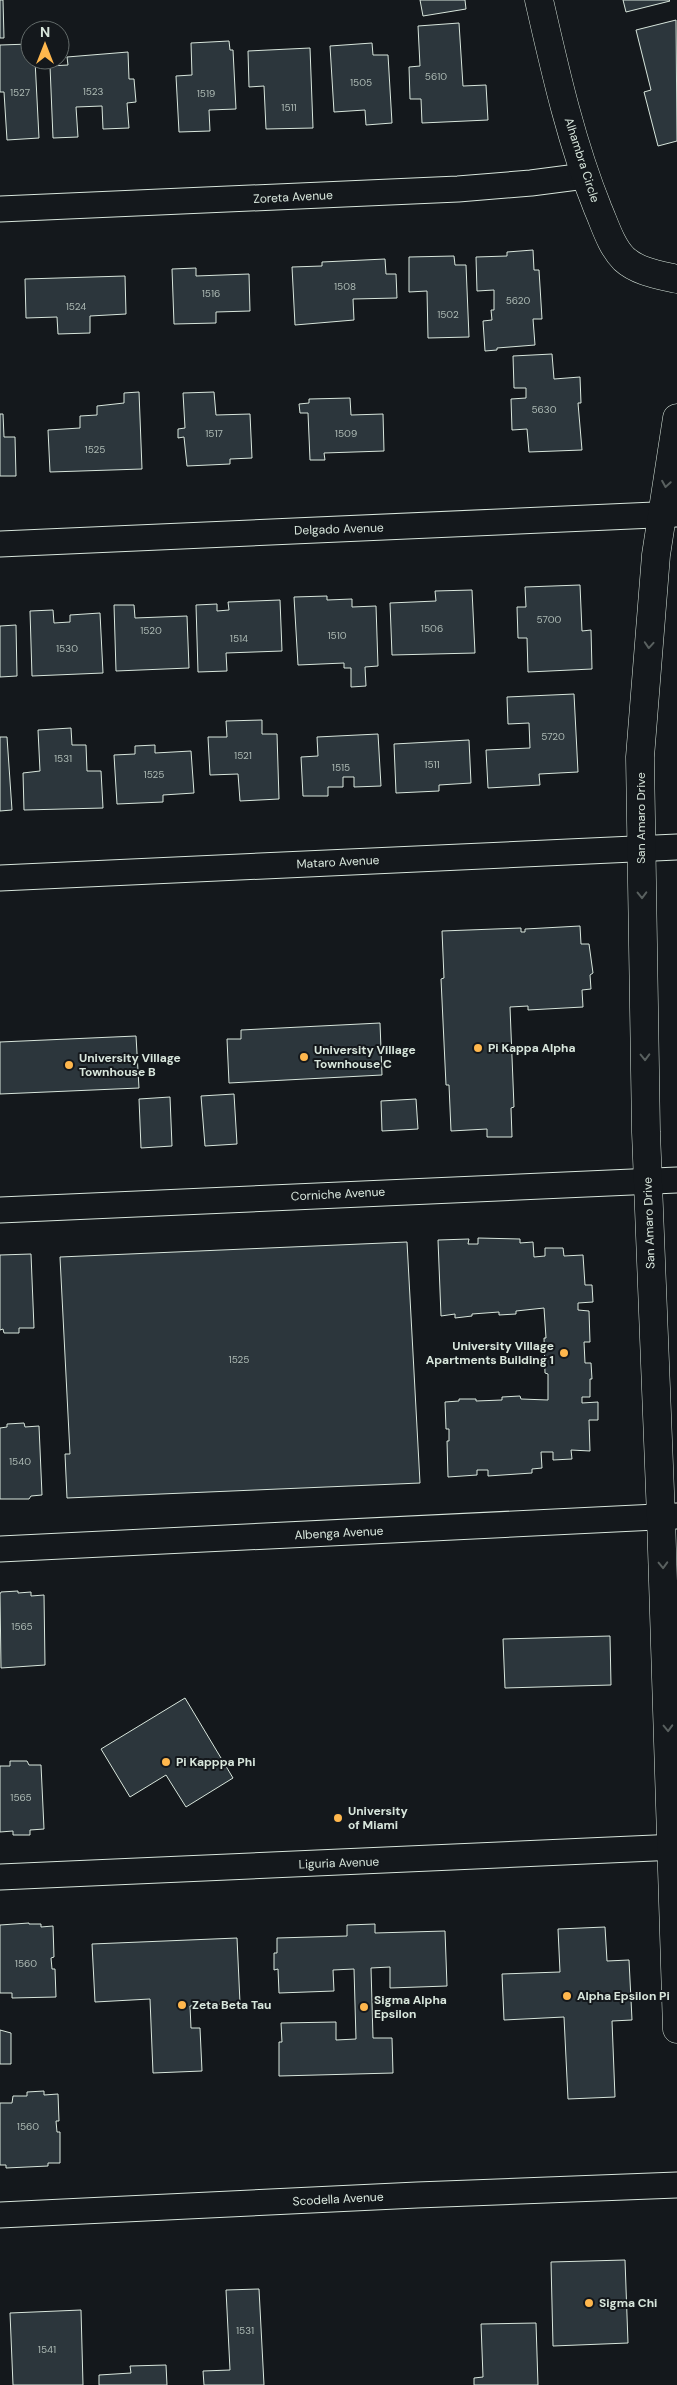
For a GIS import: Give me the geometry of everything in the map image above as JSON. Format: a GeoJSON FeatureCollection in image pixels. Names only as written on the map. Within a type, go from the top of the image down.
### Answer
{"type":"FeatureCollection","features":[{"type":"Feature","properties":{"kind":"street","name":"Alhambra Circle"},"geometry":{"type":"LineString","coordinates":[[539,0],[584,176],[614,244],[626,260],[646,271],[677,279]]}},
{"type":"Feature","properties":{"kind":"street","name":"Zoreta Avenue"},"geometry":{"type":"LineString","coordinates":[[0,209],[458,189],[531,183],[584,176]]}},
{"type":"Feature","properties":{"kind":"street","name":"San Amaro Drive"},"geometry":{"type":"LineString","coordinates":[[677,418],[669,515],[640,757],[648,1180],[669,1516],[677,2029]]}},
{"type":"Feature","properties":{"kind":"street","name":"Delgado Avenue"},"geometry":{"type":"LineString","coordinates":[[0,544],[669,515]]}},
{"type":"Feature","properties":{"kind":"street","name":"Mataro Avenue"},"geometry":{"type":"LineString","coordinates":[[0,878],[677,847]]}},
{"type":"Feature","properties":{"kind":"street","name":"Corniche Avenue"},"geometry":{"type":"LineString","coordinates":[[0,1210],[677,1180]]}},
{"type":"Feature","properties":{"kind":"street","name":"Albenga Avenue"},"geometry":{"type":"LineString","coordinates":[[0,1549],[669,1516]]}},
{"type":"Feature","properties":{"kind":"street","name":"Liguria Avenue"},"geometry":{"type":"LineString","coordinates":[[0,1878],[674,1847]]}},
{"type":"Feature","properties":{"kind":"street","name":"Scodella Avenue"},"geometry":{"type":"LineString","coordinates":[[0,2215],[417,2195],[677,2185]]}},
{"type":"Feature","properties":{"kind":"building"},"geometry":{"type":"Polygon","coordinates":[[[0,0],[3,0],[4,38],[0,38],[0,0]]]}},
{"type":"Feature","properties":{"kind":"building"},"geometry":{"type":"Polygon","coordinates":[[[420,0],[465,0],[466,9],[423,16],[420,0]]]}},
{"type":"Feature","properties":{"kind":"building"},"geometry":{"type":"Polygon","coordinates":[[[623,0],[669,0],[670,1],[626,12],[623,0]]]}},
{"type":"Feature","properties":{"kind":"building"},"geometry":{"type":"Polygon","coordinates":[[[676,20],[677,141],[658,146],[644,92],[651,90],[636,30],[676,20]]]}},
{"type":"Feature","properties":{"kind":"building"},"geometry":{"type":"Polygon","coordinates":[[[459,23],[463,86],[486,85],[488,120],[422,123],[421,99],[410,99],[409,67],[420,66],[418,26],[459,23]]]}},
{"type":"Feature","properties":{"kind":"building"},"geometry":{"type":"Polygon","coordinates":[[[229,41],[230,50],[233,50],[236,109],[209,110],[210,131],[179,132],[176,76],[192,75],[191,43],[229,41]]]}},
{"type":"Feature","properties":{"kind":"building"},"geometry":{"type":"Polygon","coordinates":[[[372,43],[373,55],[388,55],[392,123],[366,125],[365,110],[334,112],[330,46],[372,43]]]}},
{"type":"Feature","properties":{"kind":"building"},"geometry":{"type":"Polygon","coordinates":[[[20,44],[20,70],[36,70],[39,138],[7,140],[4,92],[0,92],[0,45],[20,44]]]}},
{"type":"Feature","properties":{"kind":"building"},"geometry":{"type":"Polygon","coordinates":[[[310,48],[313,128],[266,129],[264,86],[249,87],[248,51],[310,48]]]}},
{"type":"Feature","properties":{"kind":"building"},"geometry":{"type":"Polygon","coordinates":[[[128,52],[129,79],[134,79],[136,102],[127,103],[129,128],[103,129],[102,106],[76,107],[78,137],[53,138],[50,70],[70,70],[70,57],[128,52]]]}},
{"type":"Feature","properties":{"kind":"building"},"geometry":{"type":"Polygon","coordinates":[[[533,250],[534,270],[539,270],[542,319],[533,319],[535,345],[497,348],[497,350],[485,351],[483,321],[492,320],[491,310],[494,310],[494,290],[477,291],[476,257],[507,256],[507,252],[533,250]]]}},
{"type":"Feature","properties":{"kind":"building"},"geometry":{"type":"Polygon","coordinates":[[[454,256],[455,265],[466,265],[469,337],[428,338],[427,291],[409,292],[409,257],[454,256]]]}},
{"type":"Feature","properties":{"kind":"building"},"geometry":{"type":"Polygon","coordinates":[[[385,259],[386,274],[396,274],[397,298],[353,299],[354,320],[295,325],[292,267],[322,266],[322,262],[385,259]]]}},
{"type":"Feature","properties":{"kind":"building"},"geometry":{"type":"Polygon","coordinates":[[[196,268],[196,276],[249,274],[250,311],[216,312],[216,323],[174,324],[172,269],[196,268]]]}},
{"type":"Feature","properties":{"kind":"building"},"geometry":{"type":"Polygon","coordinates":[[[125,276],[126,314],[90,316],[90,333],[58,334],[57,317],[26,318],[25,279],[125,276]]]}},
{"type":"Feature","properties":{"kind":"building"},"geometry":{"type":"Polygon","coordinates":[[[552,354],[554,379],[580,377],[581,403],[578,403],[582,450],[529,452],[527,429],[512,430],[511,399],[526,398],[526,388],[514,388],[513,356],[552,354]]]}},
{"type":"Feature","properties":{"kind":"building"},"geometry":{"type":"Polygon","coordinates":[[[139,392],[142,469],[50,472],[48,430],[80,428],[80,416],[97,415],[97,406],[124,403],[124,393],[139,392]]]}},
{"type":"Feature","properties":{"kind":"building"},"geometry":{"type":"Polygon","coordinates":[[[214,392],[216,415],[250,414],[252,458],[230,459],[230,464],[187,466],[184,437],[178,438],[178,429],[185,428],[183,393],[214,392]]]}},
{"type":"Feature","properties":{"kind":"building"},"geometry":{"type":"Polygon","coordinates":[[[350,398],[351,415],[383,414],[384,451],[324,453],[325,460],[310,460],[308,413],[300,413],[299,404],[309,403],[309,399],[350,398]]]}},
{"type":"Feature","properties":{"kind":"building"},"geometry":{"type":"Polygon","coordinates":[[[0,414],[3,414],[4,437],[15,437],[16,476],[0,476],[0,414]]]}},
{"type":"Feature","properties":{"kind":"building"},"geometry":{"type":"Polygon","coordinates":[[[580,585],[582,631],[591,630],[592,669],[528,672],[527,638],[518,638],[517,607],[526,607],[525,587],[580,585]]]}},
{"type":"Feature","properties":{"kind":"building"},"geometry":{"type":"Polygon","coordinates":[[[472,590],[475,653],[392,655],[390,603],[436,601],[435,591],[472,590]]]}},
{"type":"Feature","properties":{"kind":"building"},"geometry":{"type":"Polygon","coordinates":[[[327,596],[327,600],[352,599],[352,607],[376,606],[378,666],[365,667],[366,686],[351,687],[351,668],[344,668],[344,663],[298,665],[294,597],[327,596]]]}},
{"type":"Feature","properties":{"kind":"building"},"geometry":{"type":"Polygon","coordinates":[[[280,600],[282,651],[226,653],[227,671],[198,672],[196,605],[217,604],[217,611],[229,610],[228,602],[280,600]]]}},
{"type":"Feature","properties":{"kind":"building"},"geometry":{"type":"Polygon","coordinates":[[[114,605],[134,605],[135,618],[187,616],[189,668],[116,671],[114,605]]]}},
{"type":"Feature","properties":{"kind":"building"},"geometry":{"type":"Polygon","coordinates":[[[53,610],[54,623],[70,622],[70,615],[100,613],[103,673],[32,676],[30,611],[53,610]]]}},
{"type":"Feature","properties":{"kind":"building"},"geometry":{"type":"Polygon","coordinates":[[[16,625],[17,676],[0,677],[0,626],[16,625]]]}},
{"type":"Feature","properties":{"kind":"building"},"geometry":{"type":"Polygon","coordinates":[[[574,694],[578,772],[539,774],[540,785],[488,788],[486,750],[530,748],[529,723],[508,724],[507,697],[574,694]]]}},
{"type":"Feature","properties":{"kind":"building"},"geometry":{"type":"Polygon","coordinates":[[[262,720],[262,734],[277,734],[279,799],[240,801],[238,774],[210,775],[208,737],[227,737],[226,721],[262,720]]]}},
{"type":"Feature","properties":{"kind":"building"},"geometry":{"type":"Polygon","coordinates":[[[71,728],[72,745],[86,745],[87,771],[101,771],[103,808],[24,810],[23,773],[40,771],[38,730],[71,728]]]}},
{"type":"Feature","properties":{"kind":"building"},"geometry":{"type":"Polygon","coordinates":[[[378,734],[381,786],[354,787],[354,777],[343,777],[343,787],[328,787],[328,796],[303,796],[301,757],[318,756],[317,737],[378,734]]]}},
{"type":"Feature","properties":{"kind":"building"},"geometry":{"type":"Polygon","coordinates":[[[0,737],[7,737],[12,810],[0,811],[0,737]]]}},
{"type":"Feature","properties":{"kind":"building"},"geometry":{"type":"Polygon","coordinates":[[[469,740],[471,783],[439,785],[439,791],[396,793],[394,744],[469,740]]]}},
{"type":"Feature","properties":{"kind":"building"},"geometry":{"type":"Polygon","coordinates":[[[155,745],[155,753],[191,751],[194,793],[163,795],[163,802],[117,804],[114,755],[135,754],[135,746],[155,745]]]}},
{"type":"Feature","properties":{"kind":"building","name":"Pi Kappa Alpha"},"geometry":{"type":"Polygon","coordinates":[[[580,926],[581,944],[589,944],[593,973],[590,975],[591,989],[582,990],[583,1007],[528,1010],[528,1006],[510,1007],[514,1107],[511,1108],[512,1137],[487,1137],[487,1129],[451,1131],[449,1085],[446,1085],[441,979],[444,978],[442,931],[521,928],[521,932],[525,932],[525,929],[580,926]]]}},
{"type":"Feature","properties":{"kind":"building","name":"University Village Townhouse C"},"geometry":{"type":"Polygon","coordinates":[[[380,1023],[382,1075],[229,1083],[227,1039],[241,1039],[241,1030],[380,1023]]]}},
{"type":"Feature","properties":{"kind":"building","name":"University Village Townhouse B"},"geometry":{"type":"Polygon","coordinates":[[[136,1036],[139,1088],[0,1094],[0,1042],[136,1036]]]}},
{"type":"Feature","properties":{"kind":"building"},"geometry":{"type":"Polygon","coordinates":[[[234,1094],[237,1144],[205,1146],[201,1096],[234,1094]]]}},
{"type":"Feature","properties":{"kind":"building"},"geometry":{"type":"Polygon","coordinates":[[[170,1097],[172,1146],[141,1148],[139,1099],[170,1097]]]}},
{"type":"Feature","properties":{"kind":"building"},"geometry":{"type":"Polygon","coordinates":[[[416,1099],[418,1129],[382,1131],[381,1101],[416,1099]]]}},
{"type":"Feature","properties":{"kind":"building","name":"University Village Apartments Building 1"},"geometry":{"type":"Polygon","coordinates":[[[478,1238],[520,1239],[520,1243],[533,1242],[534,1257],[545,1256],[545,1248],[563,1248],[564,1256],[583,1255],[585,1285],[592,1285],[593,1302],[578,1303],[578,1310],[589,1311],[590,1342],[584,1342],[585,1363],[591,1363],[592,1379],[590,1379],[590,1397],[582,1397],[582,1403],[598,1402],[598,1420],[589,1420],[590,1451],[571,1450],[572,1459],[553,1460],[553,1452],[541,1452],[542,1468],[532,1469],[532,1473],[488,1476],[488,1470],[477,1470],[477,1475],[448,1477],[447,1441],[449,1441],[449,1429],[446,1429],[445,1402],[459,1401],[459,1399],[476,1399],[476,1401],[502,1400],[502,1397],[520,1396],[521,1399],[548,1400],[548,1374],[545,1373],[544,1338],[546,1338],[544,1308],[516,1311],[516,1314],[499,1315],[499,1312],[472,1314],[472,1316],[455,1318],[455,1314],[441,1316],[438,1240],[469,1239],[468,1244],[478,1244],[478,1238]]]}},
{"type":"Feature","properties":{"kind":"building"},"geometry":{"type":"Polygon","coordinates":[[[407,1242],[420,1483],[67,1498],[65,1454],[70,1454],[60,1257],[407,1242]]]}},
{"type":"Feature","properties":{"kind":"building"},"geometry":{"type":"Polygon","coordinates":[[[31,1254],[34,1328],[19,1328],[19,1333],[4,1333],[3,1329],[0,1330],[0,1255],[31,1254]]]}},
{"type":"Feature","properties":{"kind":"building"},"geometry":{"type":"Polygon","coordinates":[[[24,1423],[25,1427],[39,1426],[42,1495],[31,1496],[29,1499],[0,1499],[0,1428],[7,1427],[7,1424],[24,1423]]]}},
{"type":"Feature","properties":{"kind":"building"},"geometry":{"type":"Polygon","coordinates":[[[18,1591],[18,1593],[31,1592],[31,1596],[44,1595],[45,1665],[1,1668],[0,1594],[1,1592],[18,1591]]]}},
{"type":"Feature","properties":{"kind":"building"},"geometry":{"type":"Polygon","coordinates":[[[610,1636],[611,1685],[505,1688],[503,1639],[610,1636]]]}},
{"type":"Feature","properties":{"kind":"building","name":"Pi Kapppa Phi"},"geometry":{"type":"Polygon","coordinates":[[[185,1698],[233,1778],[186,1807],[166,1775],[130,1797],[101,1749],[185,1698]]]}},
{"type":"Feature","properties":{"kind":"building"},"geometry":{"type":"Polygon","coordinates":[[[10,1761],[27,1761],[29,1765],[41,1765],[44,1829],[30,1830],[30,1835],[13,1835],[13,1831],[0,1832],[0,1766],[10,1766],[10,1761]]]}},
{"type":"Feature","properties":{"kind":"building"},"geometry":{"type":"Polygon","coordinates":[[[41,1924],[41,1927],[53,1926],[54,1957],[51,1958],[52,1969],[55,1969],[56,1997],[12,1998],[12,1993],[0,1993],[0,1925],[41,1924]]]}},
{"type":"Feature","properties":{"kind":"building","name":"Sigma Alpha Epsilon"},"geometry":{"type":"Polygon","coordinates":[[[375,1924],[375,1933],[445,1931],[447,1986],[390,1988],[390,1967],[371,1968],[373,2038],[392,2038],[393,2073],[279,2076],[279,2042],[282,2042],[281,2023],[336,2022],[336,2040],[356,2039],[354,1969],[333,1970],[334,1991],[279,1993],[278,1969],[274,1970],[274,1953],[277,1953],[277,1938],[347,1936],[347,1925],[375,1924]]]}},
{"type":"Feature","properties":{"kind":"building","name":"Alpha Epsilon Pi"},"geometry":{"type":"Polygon","coordinates":[[[605,1927],[607,1961],[629,1960],[632,2020],[612,2021],[615,2097],[568,2099],[564,2017],[504,2020],[502,1974],[560,1972],[558,1929],[605,1927]]]}},
{"type":"Feature","properties":{"kind":"building","name":"Zeta Beta Tau"},"geometry":{"type":"Polygon","coordinates":[[[237,1938],[240,2003],[190,2006],[191,2028],[200,2028],[202,2071],[153,2073],[150,1999],[95,2002],[92,1944],[237,1938]]]}},
{"type":"Feature","properties":{"kind":"building"},"geometry":{"type":"Polygon","coordinates":[[[0,2030],[11,2033],[11,2064],[0,2064],[0,2030]]]}},
{"type":"Feature","properties":{"kind":"building"},"geometry":{"type":"Polygon","coordinates":[[[44,2091],[44,2095],[58,2094],[59,2121],[56,2121],[57,2132],[60,2132],[60,2163],[48,2163],[48,2166],[6,2168],[6,2165],[0,2165],[0,2103],[12,2103],[13,2096],[27,2096],[27,2092],[44,2091]]]}},
{"type":"Feature","properties":{"kind":"building","name":"Sigma Chi"},"geometry":{"type":"Polygon","coordinates":[[[625,2260],[628,2343],[553,2346],[551,2262],[625,2260]]]}},
{"type":"Feature","properties":{"kind":"building"},"geometry":{"type":"Polygon","coordinates":[[[259,2289],[264,2385],[204,2385],[203,2371],[230,2370],[226,2290],[259,2289]]]}},
{"type":"Feature","properties":{"kind":"building"},"geometry":{"type":"Polygon","coordinates":[[[81,2310],[83,2385],[13,2385],[10,2313],[81,2310]]]}},
{"type":"Feature","properties":{"kind":"building"},"geometry":{"type":"Polygon","coordinates":[[[536,2323],[538,2385],[474,2385],[474,2378],[483,2377],[481,2324],[536,2323]]]}},
{"type":"Feature","properties":{"kind":"building"},"geometry":{"type":"Polygon","coordinates":[[[166,2365],[167,2385],[99,2385],[99,2375],[131,2373],[130,2366],[166,2365]]]}},
{"type":"Feature","properties":{"kind":"place","name":"Pi Kappa Alpha"},"geometry":{"type":"Point","coordinates":[478,1048]}},
{"type":"Feature","properties":{"kind":"place","name":"University Village Townhouse C"},"geometry":{"type":"Point","coordinates":[304,1057]}},
{"type":"Feature","properties":{"kind":"place","name":"University Village Townhouse B"},"geometry":{"type":"Point","coordinates":[69,1065]}},
{"type":"Feature","properties":{"kind":"place","name":"University Village Apartments Building 1"},"geometry":{"type":"Point","coordinates":[564,1353]}},
{"type":"Feature","properties":{"kind":"place","name":"Pi Kapppa Phi"},"geometry":{"type":"Point","coordinates":[166,1762]}},
{"type":"Feature","properties":{"kind":"place","name":"University of Miami"},"geometry":{"type":"Point","coordinates":[338,1818]}},
{"type":"Feature","properties":{"kind":"place","name":"Alpha Epsilon Pi"},"geometry":{"type":"Point","coordinates":[567,1996]}},
{"type":"Feature","properties":{"kind":"place","name":"Zeta Beta Tau"},"geometry":{"type":"Point","coordinates":[182,2005]}},
{"type":"Feature","properties":{"kind":"place","name":"Sigma Alpha Epsilon"},"geometry":{"type":"Point","coordinates":[364,2007]}},
{"type":"Feature","properties":{"kind":"place","name":"Sigma Chi"},"geometry":{"type":"Point","coordinates":[589,2303]}}]}
